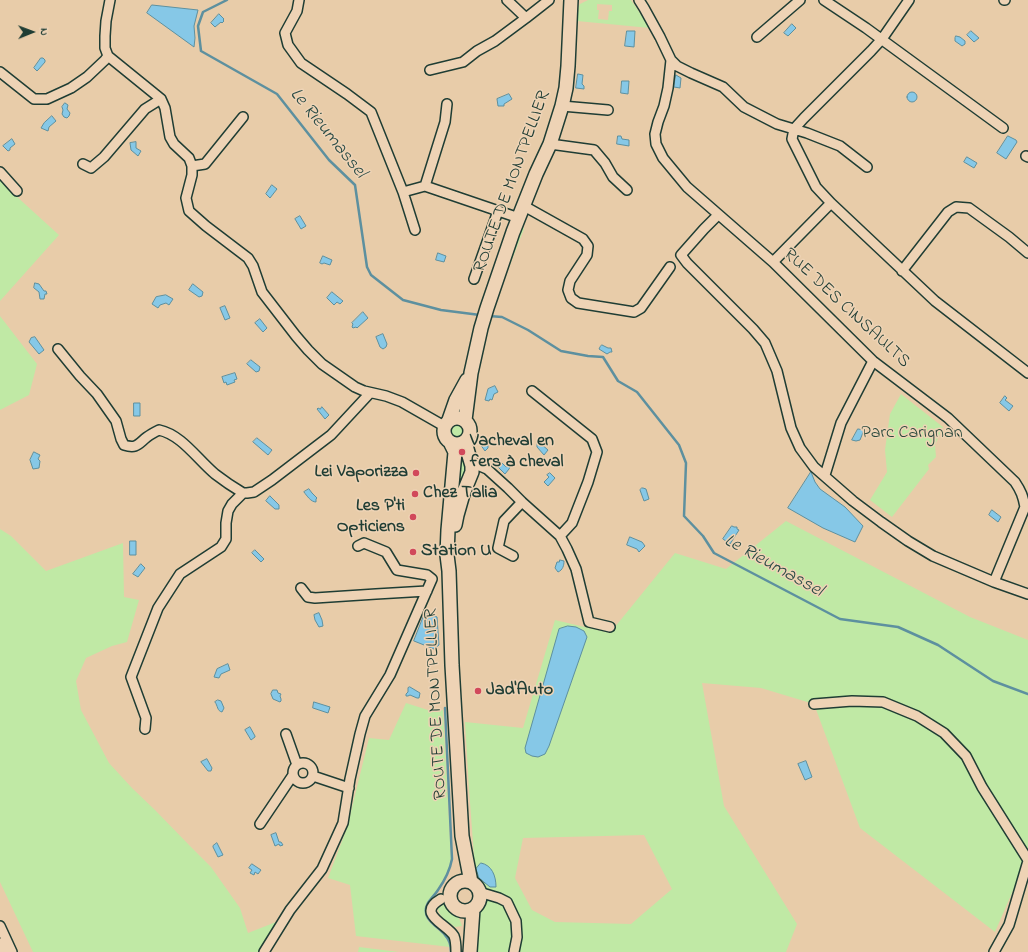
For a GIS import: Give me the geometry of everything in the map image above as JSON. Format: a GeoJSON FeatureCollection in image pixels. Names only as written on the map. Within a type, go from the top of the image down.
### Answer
{"type":"FeatureCollection","features":[{"type":"Feature","properties":{"kind":"street"},"geometry":{"type":"LineString","coordinates":[[299,0],[297,11],[285,33],[288,45],[301,63],[371,112],[403,192],[415,230]]}},
{"type":"Feature","properties":{"kind":"street"},"geometry":{"type":"LineString","coordinates":[[507,0],[526,18]]}},
{"type":"Feature","properties":{"kind":"street"},"geometry":{"type":"LineString","coordinates":[[430,70],[463,62],[477,51],[495,41],[549,0]]}},
{"type":"Feature","properties":{"kind":"street","name":"ROUTE DE MONTPELLIER"},"geometry":{"type":"LineString","coordinates":[[465,420],[471,373],[487,308],[519,218],[550,144],[562,106],[568,66],[572,0]]}},
{"type":"Feature","properties":{"kind":"street"},"geometry":{"type":"LineString","coordinates":[[639,0],[671,60],[677,66],[723,87],[744,107],[777,124],[807,133],[840,146],[868,167]]}},
{"type":"Feature","properties":{"kind":"street"},"geometry":{"type":"LineString","coordinates":[[757,37],[800,0]]}},
{"type":"Feature","properties":{"kind":"street"},"geometry":{"type":"LineString","coordinates":[[824,0],[882,39],[1003,128]]}},
{"type":"Feature","properties":{"kind":"street"},"geometry":{"type":"LineString","coordinates":[[909,0],[882,39],[794,129],[792,139],[816,187],[831,202],[935,301],[1028,373]]}},
{"type":"Feature","properties":{"kind":"street"},"geometry":{"type":"LineString","coordinates":[[108,1],[105,36],[105,48],[108,56],[161,99],[165,108],[170,137],[174,144],[189,158],[192,166],[192,175],[186,198],[189,211],[248,258],[253,266],[262,292],[296,336],[322,364],[355,387],[402,402],[447,423]]}},
{"type":"Feature","properties":{"kind":"street"},"geometry":{"type":"LineString","coordinates":[[0,72],[34,99],[47,100],[71,88],[88,77],[108,56]]}},
{"type":"Feature","properties":{"kind":"street","name":"RUE DES CINSAULTS"},"geometry":{"type":"LineString","coordinates":[[671,60],[668,88],[655,134],[656,144],[663,158],[687,186],[718,215],[773,262],[873,361],[948,418],[1015,482],[1020,490],[1025,507],[994,582]]}},
{"type":"Feature","properties":{"kind":"street"},"geometry":{"type":"LineString","coordinates":[[84,164],[91,168],[104,157],[145,109],[161,99]]}},
{"type":"Feature","properties":{"kind":"street"},"geometry":{"type":"LineString","coordinates":[[425,186],[445,122],[447,104]]}},
{"type":"Feature","properties":{"kind":"street"},"geometry":{"type":"LineString","coordinates":[[562,106],[608,110]]}},
{"type":"Feature","properties":{"kind":"street"},"geometry":{"type":"LineString","coordinates":[[192,166],[205,164],[243,117]]}},
{"type":"Feature","properties":{"kind":"street"},"geometry":{"type":"LineString","coordinates":[[550,144],[594,150],[613,177],[627,190]]}},
{"type":"Feature","properties":{"kind":"street"},"geometry":{"type":"LineString","coordinates":[[0,172],[17,191]]}},
{"type":"Feature","properties":{"kind":"street"},"geometry":{"type":"LineString","coordinates":[[403,192],[425,186],[519,218]]}},
{"type":"Feature","properties":{"kind":"street"},"geometry":{"type":"LineString","coordinates":[[773,262],[831,202]]}},
{"type":"Feature","properties":{"kind":"street"},"geometry":{"type":"LineString","coordinates":[[524,206],[583,239],[588,246],[587,255],[570,281],[568,290],[571,298],[578,303],[634,312],[641,308],[670,267]]}},
{"type":"Feature","properties":{"kind":"street"},"geometry":{"type":"LineString","coordinates":[[902,270],[948,212],[956,207],[969,208],[1028,253]]}},
{"type":"Feature","properties":{"kind":"street"},"geometry":{"type":"LineString","coordinates":[[474,279],[498,211]]}},
{"type":"Feature","properties":{"kind":"street"},"geometry":{"type":"LineString","coordinates":[[718,215],[681,255],[765,343],[777,371],[791,428],[800,448],[814,467],[853,501],[881,522],[933,556],[994,582],[1028,594]]}},
{"type":"Feature","properties":{"kind":"street"},"geometry":{"type":"LineString","coordinates":[[58,349],[97,394],[116,421],[120,439],[124,445],[130,447],[136,446],[158,430],[164,431],[180,441],[215,474],[233,487],[247,494],[254,492],[272,480],[332,435],[370,393]]}},
{"type":"Feature","properties":{"kind":"street"},"geometry":{"type":"LineString","coordinates":[[824,475],[841,423],[873,361]]}},
{"type":"Feature","properties":{"kind":"street","name":"ROUTE DE MONTPELLIER"},"geometry":{"type":"LineString","coordinates":[[447,423],[456,400],[471,373]]}},
{"type":"Feature","properties":{"kind":"street"},"geometry":{"type":"LineString","coordinates":[[532,391],[592,439],[597,452],[588,482],[572,523],[560,536]]}},
{"type":"Feature","properties":{"kind":"street"},"geometry":{"type":"LineString","coordinates":[[457,418],[465,420],[470,427],[468,439],[458,445],[451,444],[445,438],[444,434],[447,423],[457,418]]}},
{"type":"Feature","properties":{"kind":"street"},"geometry":{"type":"LineString","coordinates":[[465,442],[472,466],[480,466],[486,469],[560,536],[576,569],[589,622],[610,627]]}},
{"type":"Feature","properties":{"kind":"street","name":"ROUTE DE MONTPELLIER"},"geometry":{"type":"LineString","coordinates":[[451,444],[455,452],[447,555],[462,836],[473,896],[465,926],[470,952]]}},
{"type":"Feature","properties":{"kind":"street","name":"ROUTE DE MONTPELLIER"},"geometry":{"type":"LineString","coordinates":[[449,573],[457,515],[472,472],[472,466]]}},
{"type":"Feature","properties":{"kind":"street"},"geometry":{"type":"LineString","coordinates":[[452,484],[465,489]]}},
{"type":"Feature","properties":{"kind":"street"},"geometry":{"type":"LineString","coordinates":[[145,729],[146,718],[131,677],[158,608],[180,574],[221,547],[226,539],[228,511],[232,504],[243,493]]}},
{"type":"Feature","properties":{"kind":"street"},"geometry":{"type":"LineString","coordinates":[[512,556],[498,548],[504,521],[522,502]]}},
{"type":"Feature","properties":{"kind":"street"},"geometry":{"type":"LineString","coordinates":[[358,546],[364,543],[386,552],[397,570],[427,575],[432,579]]}},
{"type":"Feature","properties":{"kind":"street"},"geometry":{"type":"LineString","coordinates":[[264,952],[290,910],[322,869],[343,823],[360,734],[365,716],[390,675],[432,579],[449,573]]}},
{"type":"Feature","properties":{"kind":"street"},"geometry":{"type":"LineString","coordinates":[[301,588],[308,597],[315,598],[427,591]]}},
{"type":"Feature","properties":{"kind":"street"},"geometry":{"type":"LineString","coordinates":[[814,704],[852,701],[883,702],[917,716],[944,733],[966,756],[982,787],[1028,860],[1009,925],[994,952]]}},
{"type":"Feature","properties":{"kind":"street"},"geometry":{"type":"LineString","coordinates":[[286,734],[297,765]]}},
{"type":"Feature","properties":{"kind":"street"},"geometry":{"type":"LineString","coordinates":[[260,824],[293,775],[297,765],[303,763],[309,764],[313,769],[313,776],[310,781],[303,784],[297,781],[293,775]]}},
{"type":"Feature","properties":{"kind":"street"},"geometry":{"type":"LineString","coordinates":[[313,776],[349,788]]}},
{"type":"Feature","properties":{"kind":"street"},"geometry":{"type":"LineString","coordinates":[[473,896],[507,902],[516,920],[517,937],[514,952]]}},
{"type":"Feature","properties":{"kind":"street"},"geometry":{"type":"LineString","coordinates":[[441,898],[433,905],[431,910],[432,915],[454,937],[456,952]]}},
{"type":"Feature","properties":{"kind":"street"},"geometry":{"type":"LineString","coordinates":[[0,926],[12,952]]}},
{"type":"Feature","properties":{"kind":"street"},"geometry":{"type":"LineString","coordinates":[[0,943],[4,952]]}},
{"type":"Feature","properties":{"kind":"green space"},"geometry":{"type":"Polygon","coordinates":[[[588,0],[631,0],[650,28],[577,21],[580,4],[588,0]],[[597,4],[597,10],[599,10],[598,19],[608,20],[609,11],[612,11],[612,5],[597,4]]]}},
{"type":"Feature","properties":{"kind":"green space"},"geometry":{"type":"Polygon","coordinates":[[[0,177],[15,195],[59,235],[0,301],[0,177]]]}},
{"type":"Feature","properties":{"kind":"green space"},"geometry":{"type":"Polygon","coordinates":[[[523,227],[524,229],[506,275],[504,272],[520,228],[523,227]]]}},
{"type":"Feature","properties":{"kind":"green space"},"geometry":{"type":"Polygon","coordinates":[[[0,316],[37,364],[29,395],[0,410],[0,316]]]}},
{"type":"Feature","properties":{"kind":"green space","name":"Parc Carignan"},"geometry":{"type":"Polygon","coordinates":[[[901,394],[943,427],[935,445],[936,457],[928,465],[929,469],[892,517],[870,500],[887,472],[885,450],[890,414],[901,394]]]}},
{"type":"Feature","properties":{"kind":"green space"},"geometry":{"type":"Polygon","coordinates":[[[457,424],[462,426],[464,431],[462,436],[457,438],[452,436],[450,431],[452,426],[457,424]]]}},
{"type":"Feature","properties":{"kind":"green space"},"geometry":{"type":"Polygon","coordinates":[[[458,447],[469,464],[462,482],[458,482],[458,447]]]}},
{"type":"Feature","properties":{"kind":"green space"},"geometry":{"type":"Polygon","coordinates":[[[786,521],[970,617],[1028,640],[1028,856],[995,932],[860,828],[814,704],[761,688],[702,683],[724,806],[797,924],[786,952],[476,952],[476,920],[480,909],[485,902],[484,889],[474,879],[474,856],[465,722],[523,728],[555,620],[610,633],[675,553],[726,569],[786,521]],[[644,835],[523,838],[515,878],[532,910],[555,922],[631,924],[672,889],[644,835]]]}},
{"type":"Feature","properties":{"kind":"green space"},"geometry":{"type":"Polygon","coordinates":[[[0,529],[11,536],[46,571],[123,543],[124,597],[139,600],[127,642],[112,646],[86,658],[76,681],[81,710],[109,763],[211,867],[240,908],[248,933],[276,922],[282,931],[268,952],[33,952],[0,882],[0,529]]]}},
{"type":"Feature","properties":{"kind":"green space"},"geometry":{"type":"Polygon","coordinates":[[[406,703],[428,710],[443,710],[451,859],[449,869],[436,892],[426,904],[425,915],[429,922],[446,937],[450,947],[356,936],[350,885],[328,878],[347,828],[369,738],[389,740],[406,703]]]}},
{"type":"Feature","properties":{"kind":"green space"},"geometry":{"type":"Polygon","coordinates":[[[444,903],[455,912],[462,926],[455,927],[442,917],[438,911],[438,908],[444,903]]]}},
{"type":"Feature","properties":{"kind":"green space"},"geometry":{"type":"Polygon","coordinates":[[[359,947],[399,952],[358,952],[359,947]]]}},
{"type":"Feature","properties":{"kind":"water"},"geometry":{"type":"Polygon","coordinates":[[[152,5],[198,10],[194,26],[194,47],[147,13],[152,5]]]}},
{"type":"Feature","properties":{"kind":"water"},"geometry":{"type":"Polygon","coordinates":[[[219,14],[224,21],[215,27],[211,23],[219,14]]]}},
{"type":"Feature","properties":{"kind":"water"},"geometry":{"type":"Polygon","coordinates":[[[792,24],[796,28],[788,36],[784,33],[792,24]]]}},
{"type":"Feature","properties":{"kind":"water"},"geometry":{"type":"Polygon","coordinates":[[[627,31],[635,31],[634,47],[625,46],[627,31]]]}},
{"type":"Feature","properties":{"kind":"water"},"geometry":{"type":"Polygon","coordinates":[[[971,31],[979,38],[974,42],[967,35],[971,31]]]}},
{"type":"Feature","properties":{"kind":"water"},"geometry":{"type":"Polygon","coordinates":[[[956,36],[965,41],[965,44],[962,46],[955,41],[956,36]]]}},
{"type":"Feature","properties":{"kind":"water"},"geometry":{"type":"Polygon","coordinates":[[[41,58],[45,60],[45,62],[37,71],[34,68],[41,58]]]}},
{"type":"Feature","properties":{"kind":"water"},"geometry":{"type":"Polygon","coordinates":[[[578,74],[583,75],[582,84],[584,89],[576,88],[578,74]]]}},
{"type":"Feature","properties":{"kind":"water"},"geometry":{"type":"Polygon","coordinates":[[[676,75],[681,78],[680,88],[674,87],[676,75]]]}},
{"type":"Feature","properties":{"kind":"water"},"geometry":{"type":"Polygon","coordinates":[[[622,81],[629,81],[628,94],[621,93],[622,81]]]}},
{"type":"Feature","properties":{"kind":"water"},"geometry":{"type":"Polygon","coordinates":[[[910,92],[914,92],[917,97],[914,102],[910,102],[907,99],[907,95],[910,92]]]}},
{"type":"Feature","properties":{"kind":"water"},"geometry":{"type":"Polygon","coordinates":[[[509,94],[512,99],[504,104],[504,106],[498,106],[497,99],[509,94]]]}},
{"type":"Feature","properties":{"kind":"water"},"geometry":{"type":"Polygon","coordinates":[[[65,103],[68,105],[67,109],[70,113],[67,118],[62,114],[62,107],[65,103]]]}},
{"type":"Feature","properties":{"kind":"water"},"geometry":{"type":"Polygon","coordinates":[[[52,116],[56,121],[49,127],[48,131],[41,128],[44,123],[52,116]]]}},
{"type":"Feature","properties":{"kind":"water"},"geometry":{"type":"Polygon","coordinates":[[[618,136],[621,136],[622,139],[629,140],[629,146],[617,144],[618,136]]]}},
{"type":"Feature","properties":{"kind":"water"},"geometry":{"type":"Polygon","coordinates":[[[1008,136],[1017,142],[1006,159],[997,153],[1008,136]]]}},
{"type":"Feature","properties":{"kind":"water"},"geometry":{"type":"Polygon","coordinates":[[[12,139],[15,144],[8,151],[3,146],[12,139]]]}},
{"type":"Feature","properties":{"kind":"water"},"geometry":{"type":"Polygon","coordinates":[[[136,142],[136,148],[141,151],[138,156],[131,150],[130,143],[136,142]]]}},
{"type":"Feature","properties":{"kind":"water"},"geometry":{"type":"Polygon","coordinates":[[[967,157],[977,163],[974,168],[964,162],[967,157]]]}},
{"type":"Feature","properties":{"kind":"water"},"geometry":{"type":"Polygon","coordinates":[[[272,185],[277,189],[270,198],[266,194],[272,185]]]}},
{"type":"Feature","properties":{"kind":"water"},"geometry":{"type":"Polygon","coordinates":[[[300,216],[306,226],[301,229],[295,219],[300,216]]]}},
{"type":"Feature","properties":{"kind":"water"},"geometry":{"type":"Polygon","coordinates":[[[438,253],[446,256],[444,262],[436,260],[438,253]]]}},
{"type":"Feature","properties":{"kind":"water"},"geometry":{"type":"Polygon","coordinates":[[[323,256],[332,260],[330,265],[320,263],[323,256]]]}},
{"type":"Feature","properties":{"kind":"water"},"geometry":{"type":"Polygon","coordinates":[[[35,283],[39,284],[44,291],[46,291],[47,294],[45,294],[44,299],[40,299],[39,292],[34,288],[35,283]]]}},
{"type":"Feature","properties":{"kind":"water"},"geometry":{"type":"Polygon","coordinates":[[[193,284],[203,292],[202,296],[199,297],[189,290],[193,284]]]}},
{"type":"Feature","properties":{"kind":"water"},"geometry":{"type":"Polygon","coordinates":[[[332,292],[343,301],[340,304],[337,302],[334,305],[327,298],[332,292]]]}},
{"type":"Feature","properties":{"kind":"water"},"geometry":{"type":"Polygon","coordinates":[[[166,295],[173,299],[169,305],[166,303],[160,305],[158,308],[152,304],[156,297],[166,295]]]}},
{"type":"Feature","properties":{"kind":"water"},"geometry":{"type":"Polygon","coordinates":[[[225,306],[230,318],[225,320],[220,308],[225,306]]]}},
{"type":"Feature","properties":{"kind":"water"},"geometry":{"type":"Polygon","coordinates":[[[363,312],[368,318],[357,328],[353,328],[352,323],[363,312]]]}},
{"type":"Feature","properties":{"kind":"water"},"geometry":{"type":"Polygon","coordinates":[[[260,319],[267,328],[263,332],[255,323],[260,319]]]}},
{"type":"Feature","properties":{"kind":"water"},"geometry":{"type":"Polygon","coordinates":[[[383,334],[387,344],[383,349],[380,347],[376,337],[383,334]]]}},
{"type":"Feature","properties":{"kind":"water"},"geometry":{"type":"Polygon","coordinates":[[[35,337],[44,350],[39,354],[29,342],[31,338],[35,337]]]}},
{"type":"Feature","properties":{"kind":"water"},"geometry":{"type":"Polygon","coordinates":[[[602,345],[611,348],[612,352],[607,354],[599,349],[602,345]]]}},
{"type":"Feature","properties":{"kind":"water"},"geometry":{"type":"Polygon","coordinates":[[[251,360],[260,367],[259,371],[256,372],[247,364],[251,360]]]}},
{"type":"Feature","properties":{"kind":"water"},"geometry":{"type":"Polygon","coordinates":[[[235,373],[237,379],[234,380],[235,382],[227,385],[226,382],[224,383],[222,377],[235,373]]]}},
{"type":"Feature","properties":{"kind":"water"},"geometry":{"type":"Polygon","coordinates":[[[495,386],[498,392],[494,394],[492,400],[485,400],[488,389],[495,386]]]}},
{"type":"Feature","properties":{"kind":"water"},"geometry":{"type":"Polygon","coordinates":[[[1005,396],[1007,398],[1005,400],[1013,406],[1009,411],[1000,403],[1005,396]]]}},
{"type":"Feature","properties":{"kind":"water"},"geometry":{"type":"Polygon","coordinates":[[[134,403],[140,403],[140,416],[134,416],[134,403]]]}},
{"type":"Feature","properties":{"kind":"water"},"geometry":{"type":"Polygon","coordinates":[[[322,407],[329,415],[325,419],[317,409],[322,407]]]}},
{"type":"Feature","properties":{"kind":"water"},"geometry":{"type":"Polygon","coordinates":[[[858,429],[864,430],[860,440],[852,440],[858,429]]]}},
{"type":"Feature","properties":{"kind":"water"},"geometry":{"type":"Polygon","coordinates":[[[486,437],[490,441],[488,448],[485,451],[480,444],[486,437]]]}},
{"type":"Feature","properties":{"kind":"water"},"geometry":{"type":"Polygon","coordinates":[[[257,438],[272,450],[268,455],[253,442],[257,438]]]}},
{"type":"Feature","properties":{"kind":"water"},"geometry":{"type":"Polygon","coordinates":[[[538,443],[548,450],[544,455],[537,447],[538,443]]]}},
{"type":"Feature","properties":{"kind":"water"},"geometry":{"type":"Polygon","coordinates":[[[34,452],[40,455],[38,459],[40,461],[39,468],[33,469],[30,460],[34,452]]]}},
{"type":"Feature","properties":{"kind":"water"},"geometry":{"type":"Polygon","coordinates":[[[501,462],[506,467],[510,467],[505,474],[497,466],[501,462]]]}},
{"type":"Feature","properties":{"kind":"water"},"geometry":{"type":"Polygon","coordinates":[[[811,472],[820,489],[845,507],[863,526],[855,542],[823,528],[788,508],[811,472]]]}},
{"type":"Feature","properties":{"kind":"water"},"geometry":{"type":"Polygon","coordinates":[[[550,473],[555,478],[548,486],[544,482],[549,477],[547,475],[550,473]]]}},
{"type":"Feature","properties":{"kind":"water"},"geometry":{"type":"Polygon","coordinates":[[[642,488],[646,489],[649,499],[644,501],[640,490],[642,488]]]}},
{"type":"Feature","properties":{"kind":"water"},"geometry":{"type":"Polygon","coordinates":[[[309,489],[317,498],[316,502],[311,500],[304,492],[309,489]]]}},
{"type":"Feature","properties":{"kind":"water"},"geometry":{"type":"Polygon","coordinates":[[[270,496],[279,505],[279,509],[275,509],[266,501],[270,496]]]}},
{"type":"Feature","properties":{"kind":"water"},"geometry":{"type":"Polygon","coordinates":[[[992,510],[1001,517],[998,522],[989,515],[992,510]]]}},
{"type":"Feature","properties":{"kind":"water"},"geometry":{"type":"Polygon","coordinates":[[[732,526],[737,527],[739,530],[730,544],[723,539],[732,526]]]}},
{"type":"Feature","properties":{"kind":"water"},"geometry":{"type":"Polygon","coordinates":[[[630,537],[642,542],[645,546],[639,552],[637,549],[627,545],[630,537]]]}},
{"type":"Feature","properties":{"kind":"water"},"geometry":{"type":"Polygon","coordinates":[[[130,541],[136,541],[136,555],[130,555],[130,541]]]}},
{"type":"Feature","properties":{"kind":"water"},"geometry":{"type":"Polygon","coordinates":[[[255,550],[264,559],[261,562],[252,553],[255,550]]]}},
{"type":"Feature","properties":{"kind":"water"},"geometry":{"type":"Polygon","coordinates":[[[560,560],[564,561],[564,564],[562,569],[558,572],[555,568],[557,562],[560,560]]]}},
{"type":"Feature","properties":{"kind":"water"},"geometry":{"type":"Polygon","coordinates":[[[141,564],[145,568],[138,577],[133,574],[141,564]]]}},
{"type":"Feature","properties":{"kind":"water"},"geometry":{"type":"Polygon","coordinates":[[[319,613],[323,626],[319,627],[314,615],[319,613]]]}},
{"type":"Feature","properties":{"kind":"water"},"geometry":{"type":"Polygon","coordinates":[[[425,613],[437,617],[439,645],[434,649],[414,641],[425,613]]]}},
{"type":"Feature","properties":{"kind":"water"},"geometry":{"type":"Polygon","coordinates":[[[568,626],[576,627],[584,631],[587,637],[549,746],[545,754],[538,757],[532,756],[526,753],[525,748],[559,629],[568,626]]]}},
{"type":"Feature","properties":{"kind":"water"},"geometry":{"type":"Polygon","coordinates":[[[228,664],[230,670],[221,674],[219,678],[214,677],[217,669],[228,664]]]}},
{"type":"Feature","properties":{"kind":"water"},"geometry":{"type":"Polygon","coordinates":[[[410,687],[420,693],[419,698],[410,695],[406,696],[408,688],[410,687]]]}},
{"type":"Feature","properties":{"kind":"water"},"geometry":{"type":"Polygon","coordinates":[[[273,690],[277,690],[278,693],[281,694],[280,702],[273,699],[271,694],[273,690]]]}},
{"type":"Feature","properties":{"kind":"water"},"geometry":{"type":"Polygon","coordinates":[[[218,700],[221,701],[224,708],[222,712],[218,709],[215,702],[218,700]]]}},
{"type":"Feature","properties":{"kind":"water"},"geometry":{"type":"Polygon","coordinates":[[[314,702],[330,707],[328,713],[313,708],[314,702]]]}},
{"type":"Feature","properties":{"kind":"water"},"geometry":{"type":"Polygon","coordinates":[[[250,727],[255,736],[251,740],[245,730],[250,727]]]}},
{"type":"Feature","properties":{"kind":"water"},"geometry":{"type":"Polygon","coordinates":[[[207,759],[212,768],[211,771],[208,771],[201,762],[207,759]]]}},
{"type":"Feature","properties":{"kind":"water"},"geometry":{"type":"Polygon","coordinates":[[[806,761],[812,777],[805,780],[798,764],[806,761]]]}},
{"type":"Feature","properties":{"kind":"water"},"geometry":{"type":"Polygon","coordinates":[[[276,833],[279,842],[283,845],[280,846],[279,844],[275,846],[271,835],[276,833]]]}},
{"type":"Feature","properties":{"kind":"water"},"geometry":{"type":"Polygon","coordinates":[[[217,843],[223,855],[218,857],[213,847],[217,843]]]}},
{"type":"Feature","properties":{"kind":"water"},"geometry":{"type":"Polygon","coordinates":[[[481,863],[488,866],[493,872],[496,887],[490,887],[479,878],[476,869],[481,863]]]}},
{"type":"Feature","properties":{"kind":"water"},"geometry":{"type":"Polygon","coordinates":[[[252,864],[261,870],[258,874],[255,872],[254,875],[250,873],[252,870],[249,868],[252,864]]]}},
{"type":"Feature","properties":{"kind":"waterway","name":"Le Rieumassel"},"geometry":{"type":"LineString","coordinates":[[227,0],[203,12],[198,26],[201,51],[277,94],[329,160],[355,185],[367,267],[371,275],[403,300],[441,310],[480,315]]}},
{"type":"Feature","properties":{"kind":"waterway","name":"Le Rieumassel"},"geometry":{"type":"LineString","coordinates":[[489,316],[502,317],[528,330],[561,351],[603,357],[618,381],[637,392],[679,445],[686,463],[684,516],[703,536],[714,553],[840,619],[898,627],[938,645],[993,681],[1028,694]]}},
{"type":"Feature","properties":{"kind":"waterway"},"geometry":{"type":"LineString","coordinates":[[445,708],[452,859],[445,879],[427,905],[426,914],[431,922],[448,938],[451,952]]}},
{"type":"Feature","properties":{"kind":"place","name":"Vacheval en fers à cheval"},"geometry":{"type":"Point","coordinates":[462,452]}},
{"type":"Feature","properties":{"kind":"place","name":"Lei Vaporizza"},"geometry":{"type":"Point","coordinates":[416,473]}},
{"type":"Feature","properties":{"kind":"place","name":"Chez Talia"},"geometry":{"type":"Point","coordinates":[415,494]}},
{"type":"Feature","properties":{"kind":"place","name":"Les P'ti Opticiens"},"geometry":{"type":"Point","coordinates":[413,517]}},
{"type":"Feature","properties":{"kind":"place","name":"Station U"},"geometry":{"type":"Point","coordinates":[413,552]}},
{"type":"Feature","properties":{"kind":"place","name":"Jad'Auto"},"geometry":{"type":"Point","coordinates":[478,691]}}]}
